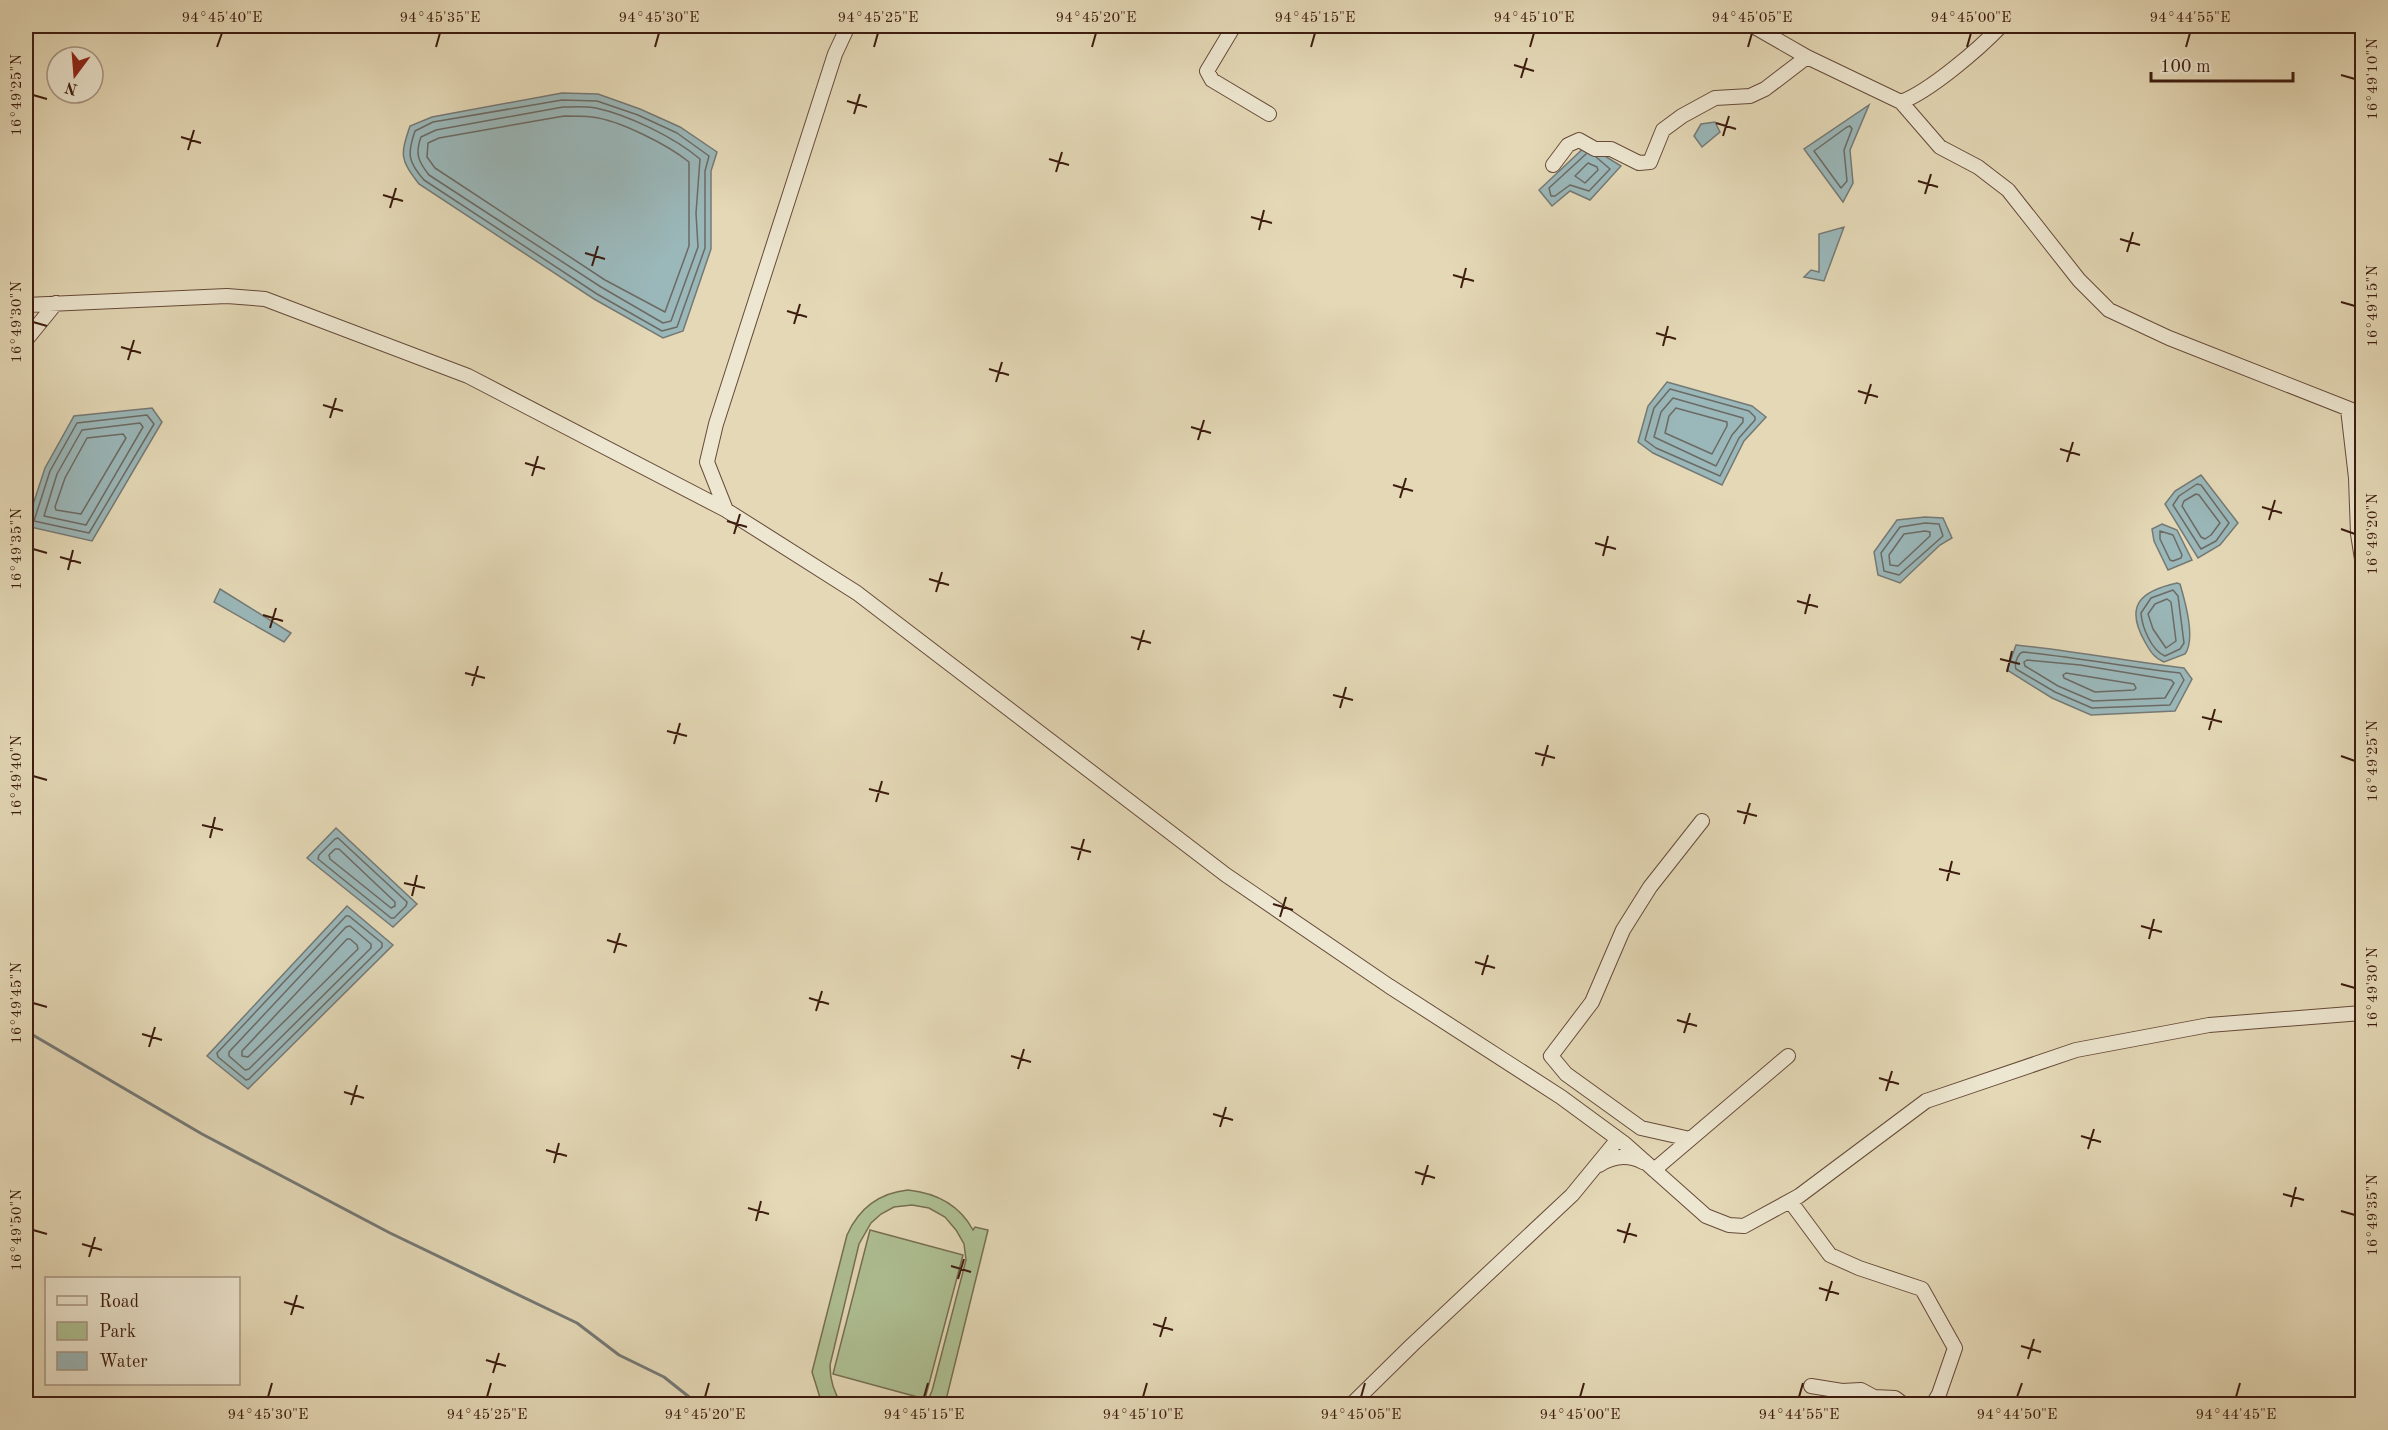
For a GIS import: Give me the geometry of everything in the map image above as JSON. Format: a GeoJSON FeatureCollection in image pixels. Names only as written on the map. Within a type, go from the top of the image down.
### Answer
{"type":"FeatureCollection","features":[{"type":"Feature","properties":{"kind":"street"},"geometry":{"type":"LineString","coordinates":[[726,510],[707,462],[716,424],[835,54],[848,26]]}},
{"type":"Feature","properties":{"kind":"street"},"geometry":{"type":"LineString","coordinates":[[1234,26],[1208,71],[1212,80],[1269,114]]}},
{"type":"Feature","properties":{"kind":"street"},"geometry":{"type":"LineString","coordinates":[[1753,26],[1807,57],[1901,102],[1940,147],[1978,167],[2008,190],[2079,280],[2109,310],[2169,338],[2362,414]]}},
{"type":"Feature","properties":{"kind":"street"},"geometry":{"type":"LineString","coordinates":[[1901,102],[1936,80],[1973,52],[2001,26]]}},
{"type":"Feature","properties":{"kind":"street"},"geometry":{"type":"LineString","coordinates":[[1553,165],[1568,145],[1579,140],[1595,149],[1611,149],[1639,163],[1650,162],[1663,130],[1682,116],[1715,98],[1750,96],[1765,89],[1807,57]]}},
{"type":"Feature","properties":{"kind":"street"},"geometry":{"type":"LineString","coordinates":[[26,305],[227,296],[265,298],[468,376],[726,510],[857,593],[1226,875],[1389,986],[1561,1097],[1618,1138],[1706,1216],[1729,1225],[1744,1226],[1799,1196],[1926,1101],[2076,1050],[2209,1025],[2362,1013]]}},
{"type":"Feature","properties":{"kind":"street"},"geometry":{"type":"LineString","coordinates":[[26,340],[56,303]]}},
{"type":"Feature","properties":{"kind":"street"},"geometry":{"type":"LineString","coordinates":[[2348,409],[2362,559]]}},
{"type":"Feature","properties":{"kind":"street"},"geometry":{"type":"LineString","coordinates":[[1690,1139],[1641,1128],[1566,1074],[1551,1056],[1592,1002],[1623,930],[1650,887],[1702,821]]}},
{"type":"Feature","properties":{"kind":"street"},"geometry":{"type":"LineString","coordinates":[[1651,1167],[1690,1139],[1788,1056]]}},
{"type":"Feature","properties":{"kind":"street"},"geometry":{"type":"LineString","coordinates":[[1352,1404],[1572,1195],[1618,1138]]}},
{"type":"Feature","properties":{"kind":"street"},"geometry":{"type":"LineString","coordinates":[[1591,1171],[1606,1161],[1624,1156],[1637,1159],[1651,1167]]}},
{"type":"Feature","properties":{"kind":"street"},"geometry":{"type":"LineString","coordinates":[[1790,1201],[1830,1255],[1859,1268],[1922,1289],[1955,1348],[1939,1394],[1933,1404]]}},
{"type":"Feature","properties":{"kind":"street"},"geometry":{"type":"LineString","coordinates":[[1811,1386],[1842,1391],[1861,1390],[1874,1397],[1895,1398],[1903,1404]]}},
{"type":"Feature","properties":{"kind":"green space"},"geometry":{"type":"Polygon","coordinates":[[[908,1190],[946,1201],[961,1213],[973,1230],[975,1227],[988,1230],[945,1404],[926,1404],[932,1391],[966,1260],[964,1244],[945,1217],[929,1208],[912,1205],[894,1207],[881,1214],[871,1223],[859,1244],[830,1365],[833,1386],[842,1404],[822,1404],[812,1372],[847,1235],[864,1210],[879,1198],[908,1190]]]}},
{"type":"Feature","properties":{"kind":"green space"},"geometry":{"type":"Polygon","coordinates":[[[870,1230],[963,1255],[925,1399],[833,1374],[870,1230]]]}},
{"type":"Feature","properties":{"kind":"water"},"geometry":{"type":"Polygon","coordinates":[[[562,93],[598,94],[640,109],[680,127],[717,152],[711,171],[711,249],[683,331],[663,338],[594,299],[419,184],[405,163],[403,151],[410,126],[432,117],[562,93]]]}},
{"type":"Feature","properties":{"kind":"water"},"geometry":{"type":"Polygon","coordinates":[[[1869,105],[1850,150],[1853,183],[1843,202],[1804,149],[1869,105]]]}},
{"type":"Feature","properties":{"kind":"water"},"geometry":{"type":"Polygon","coordinates":[[[1715,122],[1720,132],[1702,147],[1694,136],[1701,124],[1715,122]]]}},
{"type":"Feature","properties":{"kind":"water"},"geometry":{"type":"Polygon","coordinates":[[[1587,145],[1621,166],[1590,200],[1570,191],[1552,206],[1539,190],[1587,145]]]}},
{"type":"Feature","properties":{"kind":"water"},"geometry":{"type":"Polygon","coordinates":[[[1844,227],[1824,281],[1804,277],[1811,270],[1819,272],[1819,234],[1844,227]]]}},
{"type":"Feature","properties":{"kind":"water"},"geometry":{"type":"Polygon","coordinates":[[[1667,382],[1752,406],[1766,417],[1744,441],[1722,485],[1653,453],[1638,442],[1648,406],[1667,382]]]}},
{"type":"Feature","properties":{"kind":"water"},"geometry":{"type":"Polygon","coordinates":[[[152,408],[162,422],[92,541],[26,526],[45,468],[74,416],[152,408]]]}},
{"type":"Feature","properties":{"kind":"water"},"geometry":{"type":"Polygon","coordinates":[[[2201,475],[2238,523],[2220,545],[2198,558],[2165,504],[2175,491],[2201,475]]]}},
{"type":"Feature","properties":{"kind":"water"},"geometry":{"type":"Polygon","coordinates":[[[1943,518],[1952,538],[1940,545],[1900,583],[1878,575],[1874,552],[1897,520],[1943,518]]]}},
{"type":"Feature","properties":{"kind":"water"},"geometry":{"type":"Polygon","coordinates":[[[2162,524],[2177,530],[2192,560],[2168,570],[2154,541],[2152,529],[2162,524]]]}},
{"type":"Feature","properties":{"kind":"water"},"geometry":{"type":"Polygon","coordinates":[[[2180,584],[2187,610],[2190,639],[2185,654],[2164,662],[2155,656],[2145,642],[2136,618],[2136,609],[2146,595],[2164,586],[2180,584]]]}},
{"type":"Feature","properties":{"kind":"water"},"geometry":{"type":"Polygon","coordinates":[[[220,589],[291,633],[284,642],[214,602],[220,589]]]}},
{"type":"Feature","properties":{"kind":"water"},"geometry":{"type":"Polygon","coordinates":[[[2016,645],[2184,668],[2192,679],[2175,711],[2091,715],[2052,698],[2007,670],[2016,645]]]}},
{"type":"Feature","properties":{"kind":"water"},"geometry":{"type":"Polygon","coordinates":[[[336,828],[417,904],[393,927],[307,858],[336,828]]]}},
{"type":"Feature","properties":{"kind":"water"},"geometry":{"type":"Polygon","coordinates":[[[347,906],[393,945],[248,1089],[207,1056],[347,906]]]}},
{"type":"Feature","properties":{"kind":"waterway"},"geometry":{"type":"LineString","coordinates":[[26,1031],[202,1134],[390,1233],[577,1323],[619,1355],[664,1377],[698,1404]]}}]}
